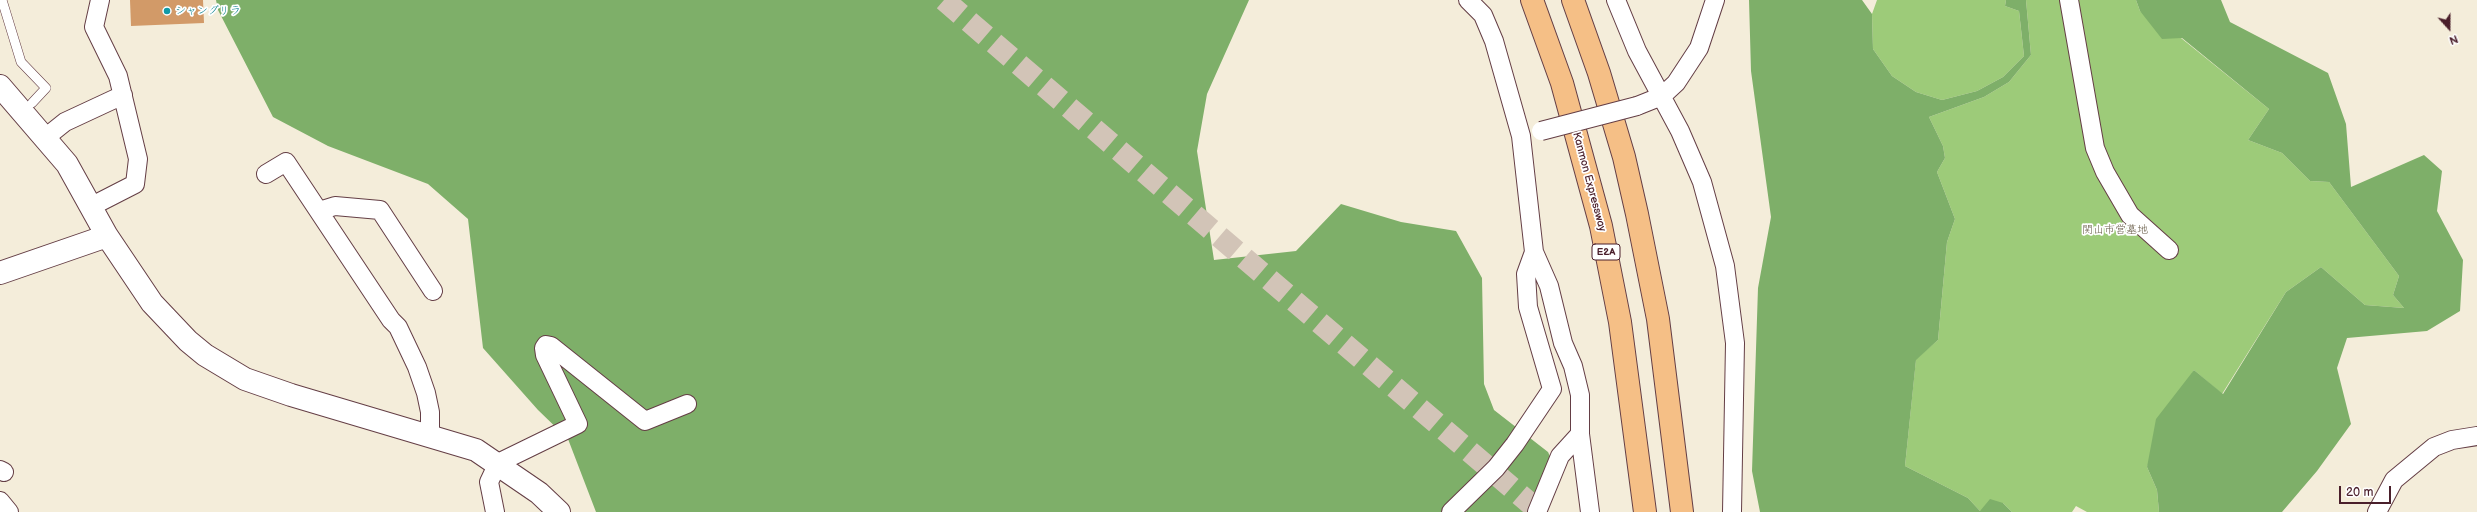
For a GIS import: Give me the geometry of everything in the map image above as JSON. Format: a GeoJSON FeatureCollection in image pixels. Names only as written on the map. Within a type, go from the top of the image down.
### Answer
{"type":"FeatureCollection","features":[{"type":"Feature","properties":{"kind":"highway","name":"Kanmon Expressway"},"geometry":{"type":"LineString","coordinates":[[1532,0],[1562,84],[1601,226],[1620,322],[1645,512]]}},
{"type":"Feature","properties":{"kind":"highway"},"geometry":{"type":"LineString","coordinates":[[1573,0],[1599,73],[1624,157],[1637,214],[1658,319],[1682,512]]}},
{"type":"Feature","properties":{"kind":"street"},"geometry":{"type":"LineString","coordinates":[[92,206],[134,184],[138,159],[118,76],[94,28],[100,0]]}},
{"type":"Feature","properties":{"kind":"street"},"geometry":{"type":"LineString","coordinates":[[1468,0],[1483,15],[1494,41],[1521,136],[1534,252],[1549,286],[1563,343],[1577,380],[1580,395],[1580,434],[1590,512]]}},
{"type":"Feature","properties":{"kind":"street"},"geometry":{"type":"LineString","coordinates":[[1616,0],[1637,51],[1662,96],[1702,182],[1726,266],[1733,318],[1735,350],[1732,512]]}},
{"type":"Feature","properties":{"kind":"street"},"geometry":{"type":"LineString","coordinates":[[1521,136],[1637,106],[1662,96],[1676,83],[1699,48],[1715,0]]}},
{"type":"Feature","properties":{"kind":"street"},"geometry":{"type":"LineString","coordinates":[[2069,0],[2096,148],[2105,172],[2130,215],[2169,250]]}},
{"type":"Feature","properties":{"kind":"street"},"geometry":{"type":"LineString","coordinates":[[45,138],[65,122],[123,95]]}},
{"type":"Feature","properties":{"kind":"street"},"geometry":{"type":"LineString","coordinates":[[11,98],[67,164],[92,206],[107,236],[152,303],[205,355],[227,370],[245,379],[291,395],[430,435],[476,450],[498,463],[538,493],[559,512]]}},
{"type":"Feature","properties":{"kind":"street"},"geometry":{"type":"LineString","coordinates":[[266,174],[286,162],[405,339],[426,393],[430,412],[430,435]]}},
{"type":"Feature","properties":{"kind":"street"},"geometry":{"type":"LineString","coordinates":[[319,211],[335,206],[380,210],[433,291]]}},
{"type":"Feature","properties":{"kind":"street"},"geometry":{"type":"LineString","coordinates":[[0,273],[107,236]]}},
{"type":"Feature","properties":{"kind":"street"},"geometry":{"type":"LineString","coordinates":[[1451,512],[1501,462],[1552,389],[1528,307],[1526,274],[1534,252]]}},
{"type":"Feature","properties":{"kind":"street"},"geometry":{"type":"LineString","coordinates":[[495,512],[489,482],[498,463],[517,452],[578,424],[545,355],[544,348],[546,345],[551,346],[644,421],[687,404]]}},
{"type":"Feature","properties":{"kind":"street"},"geometry":{"type":"LineString","coordinates":[[1537,512],[1560,456],[1580,434]]}},
{"type":"Feature","properties":{"kind":"street"},"geometry":{"type":"LineString","coordinates":[[2377,512],[2394,480],[2434,447],[2452,440],[2477,436]]}},
{"type":"Feature","properties":{"kind":"street"},"geometry":{"type":"LineString","coordinates":[[0,501],[9,512]]}},
{"type":"Feature","properties":{"kind":"lane"},"geometry":{"type":"LineString","coordinates":[[2,0],[21,62],[46,88],[11,98]]}},
{"type":"Feature","properties":{"kind":"green space"},"geometry":{"type":"Polygon","coordinates":[[[216,0],[1249,0],[1207,94],[1197,151],[1214,260],[1296,251],[1341,204],[1401,222],[1456,231],[1482,278],[1484,384],[1494,410],[1548,452],[1554,465],[1526,512],[596,512],[568,439],[538,410],[483,348],[468,219],[428,184],[328,146],[273,117],[218,10],[216,0]]]}},
{"type":"Feature","properties":{"kind":"green space"},"geometry":{"type":"Polygon","coordinates":[[[1749,0],[1862,0],[1872,14],[1873,49],[1892,76],[1916,92],[1942,100],[1977,91],[2003,77],[2024,56],[2019,11],[2005,6],[2006,0],[2026,0],[2031,55],[2009,82],[1984,97],[1929,117],[1943,146],[1945,158],[1937,172],[1955,219],[1947,242],[1938,340],[1916,360],[1905,466],[1968,498],[1980,511],[1990,499],[2003,503],[2012,512],[1760,512],[1752,471],[1758,288],[1771,217],[1751,71],[1749,0]]]}},
{"type":"Feature","properties":{"kind":"green space"},"geometry":{"type":"Polygon","coordinates":[[[1877,0],[2006,0],[2005,6],[2019,11],[2024,56],[2003,77],[1977,91],[1942,100],[1916,92],[1892,76],[1873,49],[1872,14],[1877,0]]]}},
{"type":"Feature","properties":{"kind":"green space","name":"関山市営墓地"},"geometry":{"type":"Polygon","coordinates":[[[2026,0],[2136,0],[2140,11],[2181,38],[2269,109],[2248,140],[2282,153],[2310,181],[2329,182],[2399,276],[2393,295],[2404,308],[2365,305],[2321,267],[2286,292],[2222,394],[2194,370],[2147,467],[2157,490],[2159,512],[2087,512],[2076,506],[2072,512],[2012,512],[2003,503],[1980,511],[1968,498],[1905,466],[1916,359],[1938,340],[1947,242],[1955,219],[1937,172],[1945,158],[1943,146],[1929,117],[1984,97],[2009,82],[2031,55],[2026,0]]]}},
{"type":"Feature","properties":{"kind":"green space"},"geometry":{"type":"Polygon","coordinates":[[[2136,0],[2221,0],[2230,22],[2328,73],[2346,124],[2351,187],[2424,155],[2442,171],[2437,211],[2463,260],[2460,311],[2427,331],[2347,338],[2337,368],[2351,424],[2317,471],[2282,512],[2159,512],[2157,490],[2147,467],[2156,419],[2194,370],[2223,394],[2286,292],[2321,267],[2365,305],[2404,308],[2393,295],[2399,276],[2329,182],[2310,181],[2282,153],[2248,140],[2269,109],[2182,38],[2162,39],[2140,11],[2136,0]]]}},
{"type":"Feature","properties":{"kind":"building","name":"シャングリラ"},"geometry":{"type":"Polygon","coordinates":[[[130,0],[203,0],[204,23],[131,26],[130,0]]]}},
{"type":"Feature","properties":{"kind":"tunnel"},"geometry":{"type":"LineString","coordinates":[[944,0],[1540,512]]}},
{"type":"Feature","properties":{"kind":"place","name":"シャングリラ"},"geometry":{"type":"Point","coordinates":[167,11]}}]}
